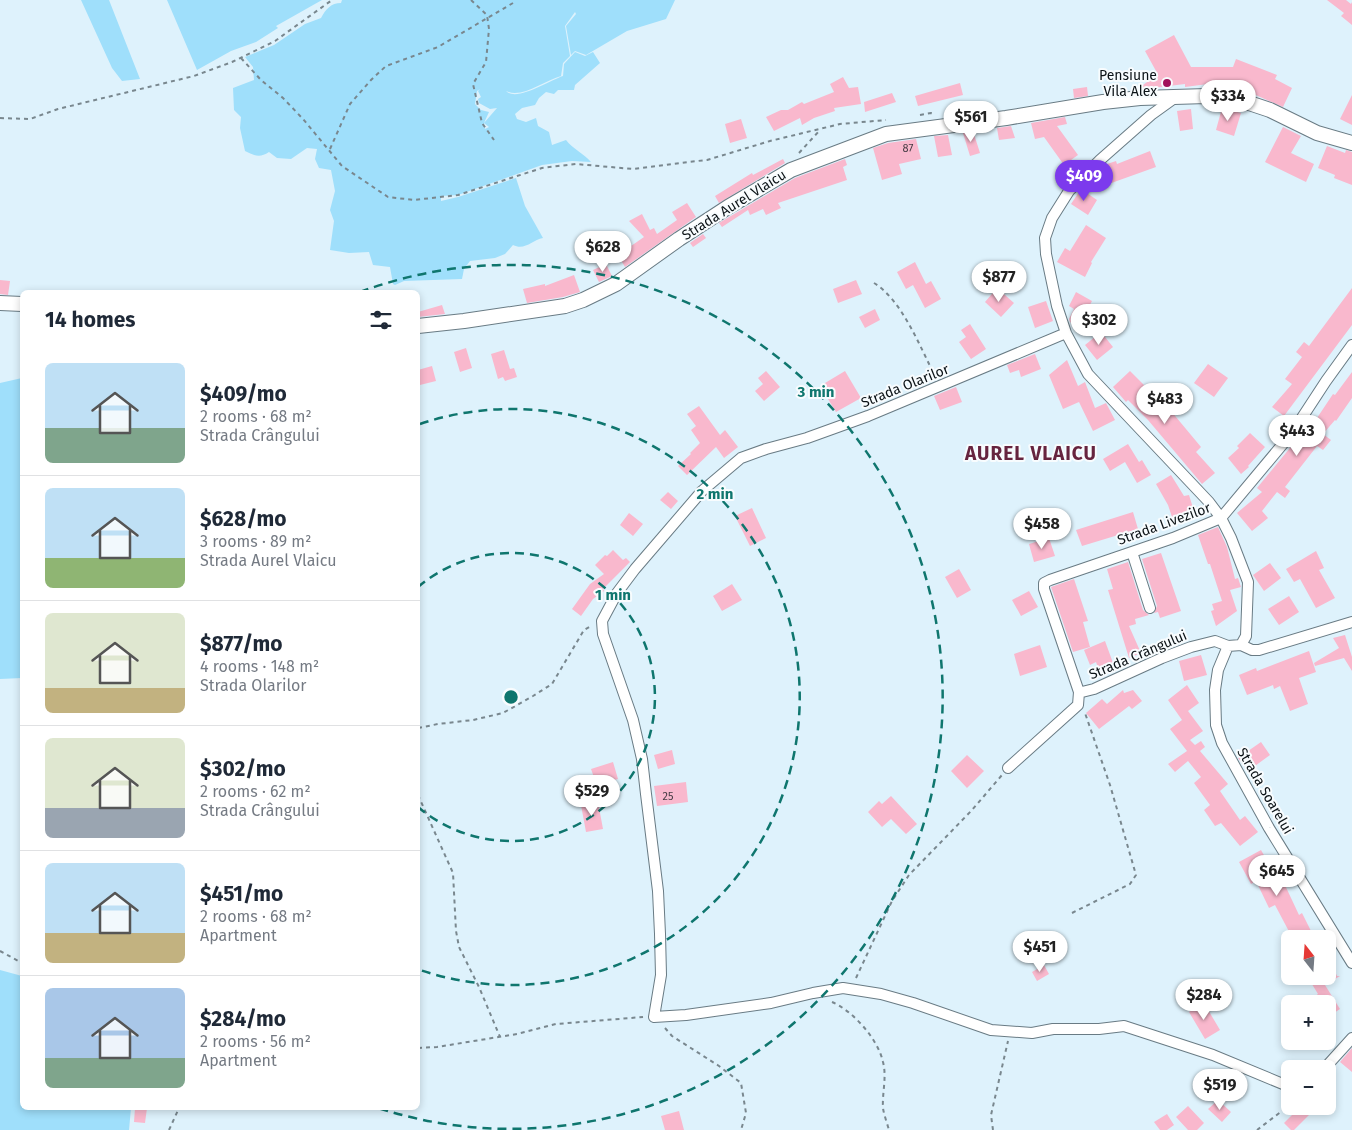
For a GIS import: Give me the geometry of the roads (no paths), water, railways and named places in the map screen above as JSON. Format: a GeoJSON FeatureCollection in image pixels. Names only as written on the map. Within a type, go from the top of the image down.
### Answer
{"type":"FeatureCollection","features":[{"type":"Feature","properties":{"kind":"street","name":"Strada Aurel Vlaicu"},"geometry":{"type":"LineString","coordinates":[[420,326],[564,306],[583,300],[616,284],[679,239],[790,170],[886,134],[1015,117],[1103,102],[1140,98],[1206,96],[1234,98],[1270,110],[1317,132],[1352,143]]}},
{"type":"Feature","properties":{"kind":"street"},"geometry":{"type":"LineString","coordinates":[[1176,97],[1151,115],[1069,191],[1052,218],[1045,238],[1046,254],[1057,306],[1066,333],[1088,374],[1209,502],[1221,518],[1248,582],[1246,636],[1242,645]]}},
{"type":"Feature","properties":{"kind":"street"},"geometry":{"type":"LineString","coordinates":[[0,303],[20,304]]}},
{"type":"Feature","properties":{"kind":"street","name":"Strada Olarilor"},"geometry":{"type":"LineString","coordinates":[[1066,333],[834,429],[741,458],[702,491],[665,532],[617,593],[602,621],[603,634],[633,720],[643,768],[658,891],[661,975],[654,1016],[686,1015],[771,1003],[843,988],[880,994],[913,1003],[990,1030],[1032,1033],[1054,1029],[1124,1026],[1213,1055],[1281,1083]]}},
{"type":"Feature","properties":{"kind":"street","name":"Strada Livezilor"},"geometry":{"type":"LineString","coordinates":[[1077,690],[1044,589],[1044,583],[1174,538],[1221,518],[1292,433],[1352,345]]}},
{"type":"Feature","properties":{"kind":"street"},"geometry":{"type":"LineString","coordinates":[[1132,552],[1150,608]]}},
{"type":"Feature","properties":{"kind":"street","name":"Strada Crângului"},"geometry":{"type":"LineString","coordinates":[[1077,690],[1082,692],[1094,689],[1153,662],[1191,647],[1215,641],[1228,646],[1242,645],[1252,650],[1259,650],[1352,622]]}},
{"type":"Feature","properties":{"kind":"street","name":"Strada Soarelui"},"geometry":{"type":"LineString","coordinates":[[1228,646],[1218,670],[1215,690],[1216,725],[1222,743],[1269,828],[1352,963]]}},
{"type":"Feature","properties":{"kind":"street"},"geometry":{"type":"LineString","coordinates":[[1008,768],[1078,705],[1077,690]]}},
{"type":"Feature","properties":{"kind":"street"},"geometry":{"type":"LineString","coordinates":[[1332,1060],[1352,1038]]}},
{"type":"Feature","properties":{"kind":"place","name":"Pensiune Vila Alex"},"geometry":{"type":"Point","coordinates":[1167,83]}},
{"type":"Feature","properties":{"kind":"district","name":"AUREL VLAICU"},"geometry":{"type":"Point","coordinates":[1031,453]}}]}
